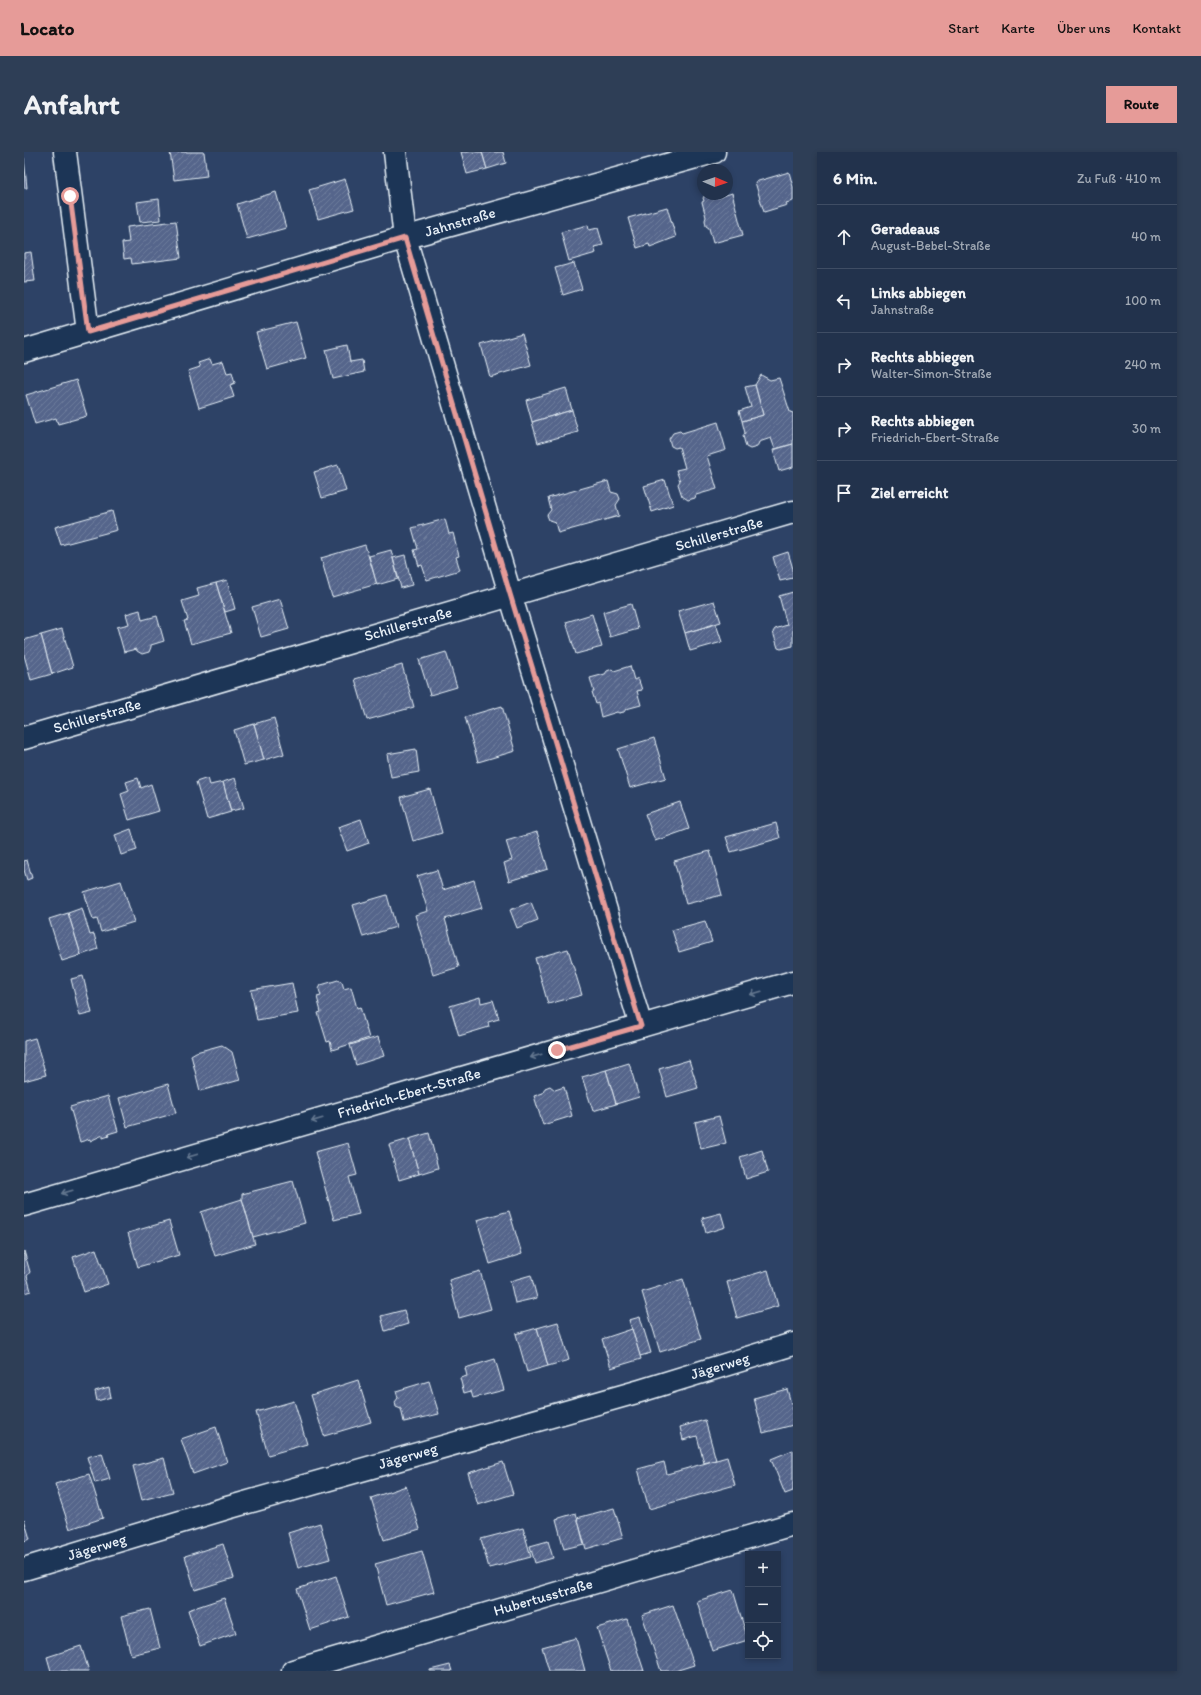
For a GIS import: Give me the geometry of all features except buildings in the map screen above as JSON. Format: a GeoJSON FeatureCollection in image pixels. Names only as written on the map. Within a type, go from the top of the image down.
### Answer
{"type":"FeatureCollection","features":[{"type":"Feature","properties":{"kind":"street"},"geometry":{"type":"LineString","coordinates":[[65,152],[88,332]]}},
{"type":"Feature","properties":{"kind":"street"},"geometry":{"type":"LineString","coordinates":[[395,152],[405,238],[510,594],[641,1026]]}},
{"type":"Feature","properties":{"kind":"street","name":"Jahnstraße"},"geometry":{"type":"LineString","coordinates":[[24,351],[405,238],[714,152]]}},
{"type":"Feature","properties":{"kind":"street","name":"Schillerstraße"},"geometry":{"type":"LineString","coordinates":[[24,738],[793,512]]}},
{"type":"Feature","properties":{"kind":"street","name":"Friedrich-Ebert-Straße"},"geometry":{"type":"LineString","coordinates":[[24,1204],[793,982]]}},
{"type":"Feature","properties":{"kind":"street","name":"Jägerweg"},"geometry":{"type":"LineString","coordinates":[[24,1569],[227,1508],[640,1391],[793,1344]]}},
{"type":"Feature","properties":{"kind":"street","name":"Hubertusstraße"},"geometry":{"type":"LineString","coordinates":[[293,1671],[793,1524]]}},
{"type":"Feature","properties":{"kind":"route"},"geometry":{"type":"LineString","coordinates":[[70,196],[88,332],[405,238],[510,594],[641,1026],[557,1050]]}}]}
